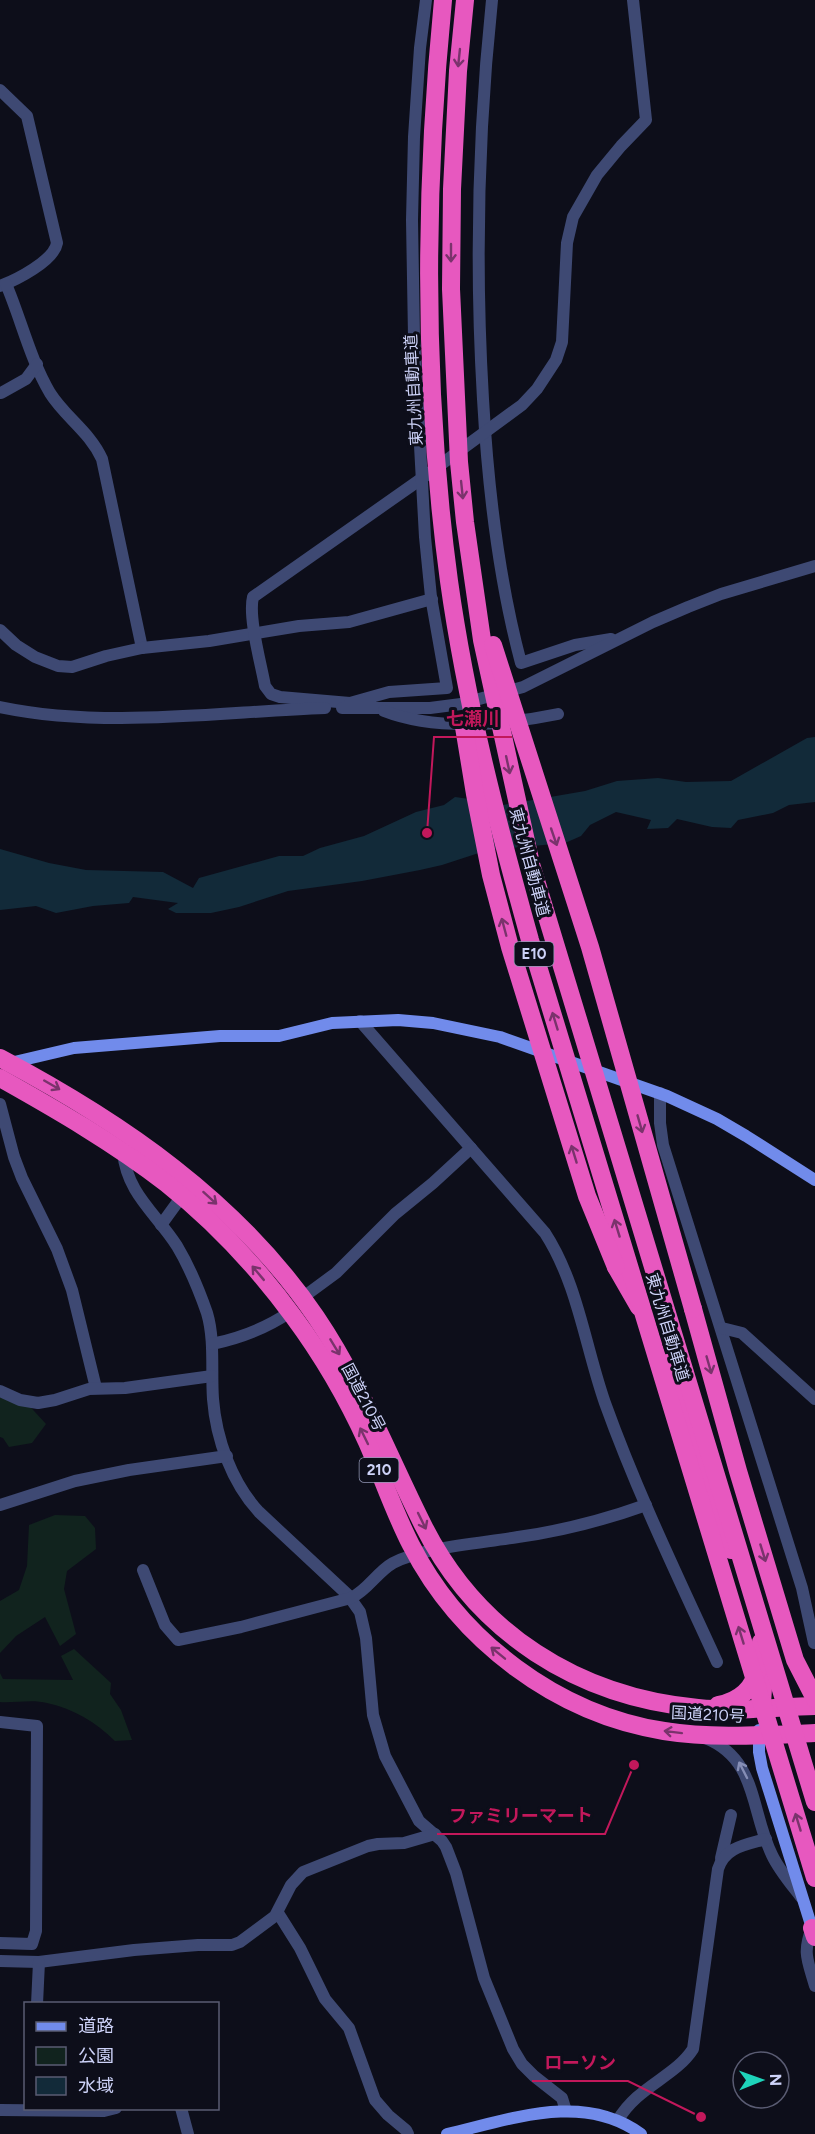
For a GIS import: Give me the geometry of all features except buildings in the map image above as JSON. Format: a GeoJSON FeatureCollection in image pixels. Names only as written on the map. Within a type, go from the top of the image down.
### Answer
{"type":"FeatureCollection","features":[{"type":"Feature","properties":{"kind":"highway","name":"東九州自動車道"},"geometry":{"type":"LineString","coordinates":[[443,0],[434,87],[429,200],[429,289],[437,466],[450,584],[470,699],[511,874],[815,1878]]}},
{"type":"Feature","properties":{"kind":"highway","name":"東九州自動車道"},"geometry":{"type":"LineString","coordinates":[[465,0],[458,70],[452,189],[451,288],[459,462],[473,581],[493,694],[531,864],[815,1802]]}},
{"type":"Feature","properties":{"kind":"highway"},"geometry":{"type":"LineString","coordinates":[[437,466],[444,600],[475,794],[491,875],[510,947],[587,1196],[624,1285],[656,1334],[665,1355],[719,1519],[753,1611],[761,1639],[765,1672],[761,1708]]}},
{"type":"Feature","properties":{"kind":"highway"},"geometry":{"type":"LineString","coordinates":[[473,581],[590,947],[738,1471],[795,1660],[811,1704],[788,1730],[777,1735]]}},
{"type":"Feature","properties":{"kind":"highway","name":"国道210号"},"geometry":{"type":"LineString","coordinates":[[2,1075],[123,1152],[182,1196],[234,1246],[290,1312],[315,1349],[349,1406],[417,1555],[438,1588],[479,1636],[500,1655],[542,1684],[590,1710],[625,1722],[665,1731],[698,1735],[815,1733]]}},
{"type":"Feature","properties":{"kind":"highway","name":"国道210号"},"geometry":{"type":"LineString","coordinates":[[2,1075],[61,1090],[115,1124],[187,1178],[250,1237],[302,1298],[332,1341],[353,1378],[437,1550],[480,1608],[512,1637],[551,1662],[592,1682],[633,1697],[699,1708],[761,1708],[811,1704]]}},
{"type":"Feature","properties":{"kind":"highway"},"geometry":{"type":"LineString","coordinates":[[699,1708],[725,1704],[745,1693],[757,1671],[761,1639]]}},
{"type":"Feature","properties":{"kind":"street"},"geometry":{"type":"LineString","coordinates":[[0,707],[50,715],[142,717],[350,705],[389,692],[447,688],[432,599],[421,479],[414,336],[412,213],[417,88],[426,0]]}},
{"type":"Feature","properties":{"kind":"street"},"geometry":{"type":"LineString","coordinates":[[492,0],[480,142],[478,306],[485,432],[494,522],[510,620],[521,663],[575,645],[624,637]]}},
{"type":"Feature","properties":{"kind":"street"},"geometry":{"type":"LineString","coordinates":[[633,0],[646,120],[597,175],[573,217],[567,243],[564,331],[556,360],[543,382],[529,399],[421,479],[255,594],[252,604],[255,634],[265,686],[271,694],[290,698],[378,709],[430,708],[450,705],[523,687],[653,622],[721,594],[815,566]]}},
{"type":"Feature","properties":{"kind":"street"},"geometry":{"type":"LineString","coordinates":[[0,90],[25,113],[29,122],[57,243],[56,248],[46,259],[3,285],[53,397],[68,417],[91,438],[102,459],[142,648]]}},
{"type":"Feature","properties":{"kind":"street"},"geometry":{"type":"LineString","coordinates":[[1,393],[26,379],[37,364]]}},
{"type":"Feature","properties":{"kind":"street"},"geometry":{"type":"LineString","coordinates":[[0,630],[25,652],[51,664],[64,667],[80,665],[106,656],[142,648],[209,641],[299,626],[349,622],[432,599]]}},
{"type":"Feature","properties":{"kind":"street"},"geometry":{"type":"LineString","coordinates":[[378,709],[403,718],[466,724],[531,720],[558,714]]}},
{"type":"Feature","properties":{"kind":"street"},"geometry":{"type":"LineString","coordinates":[[2,1075],[74,1048],[220,1036],[279,1036],[332,1023],[360,1021],[398,1020],[433,1023],[500,1037],[660,1093],[717,1119],[815,1180]]}},
{"type":"Feature","properties":{"kind":"street"},"geometry":{"type":"LineString","coordinates":[[360,1021],[545,1233],[557,1251],[567,1274],[606,1404],[646,1505],[717,1662]]}},
{"type":"Feature","properties":{"kind":"street"},"geometry":{"type":"LineString","coordinates":[[660,1093],[663,1145],[802,1588],[814,1643]]}},
{"type":"Feature","properties":{"kind":"street"},"geometry":{"type":"LineString","coordinates":[[0,1104],[22,1178],[57,1249],[72,1290],[96,1388]]}},
{"type":"Feature","properties":{"kind":"street"},"geometry":{"type":"LineString","coordinates":[[302,1298],[336,1273],[390,1219],[471,1148]]}},
{"type":"Feature","properties":{"kind":"street"},"geometry":{"type":"LineString","coordinates":[[123,1152],[124,1165],[138,1196],[177,1246],[207,1315],[212,1344],[215,1419],[235,1477],[252,1505],[351,1598],[362,1618],[373,1715],[385,1756],[419,1821],[442,1840],[452,1864],[484,1978],[513,2049],[522,2064],[562,2098],[566,2111]]}},
{"type":"Feature","properties":{"kind":"street"},"geometry":{"type":"LineString","coordinates":[[161,1225],[182,1196]]}},
{"type":"Feature","properties":{"kind":"street"},"geometry":{"type":"LineString","coordinates":[[212,1344],[251,1334],[290,1312]]}},
{"type":"Feature","properties":{"kind":"street"},"geometry":{"type":"LineString","coordinates":[[722,1328],[742,1333],[815,1399]]}},
{"type":"Feature","properties":{"kind":"street"},"geometry":{"type":"LineString","coordinates":[[0,1391],[21,1400],[38,1403],[96,1388],[125,1388],[212,1376]]}},
{"type":"Feature","properties":{"kind":"street"},"geometry":{"type":"LineString","coordinates":[[0,1505],[75,1481],[129,1470],[227,1456]]}},
{"type":"Feature","properties":{"kind":"street"},"geometry":{"type":"LineString","coordinates":[[143,1570],[165,1625],[178,1640],[241,1627],[351,1598],[359,1594],[392,1564],[417,1555],[591,1523],[646,1505]]}},
{"type":"Feature","properties":{"kind":"street"},"geometry":{"type":"LineString","coordinates":[[761,1708],[759,1735],[762,1768],[813,1932],[806,1942],[806,1955],[815,1986]]}},
{"type":"Feature","properties":{"kind":"street"},"geometry":{"type":"LineString","coordinates":[[0,1722],[37,1726],[37,1760],[36,1931],[32,1944],[0,1943]]}},
{"type":"Feature","properties":{"kind":"street"},"geometry":{"type":"LineString","coordinates":[[698,1735],[724,1747],[739,1762],[751,1790],[772,1856],[801,1898]]}},
{"type":"Feature","properties":{"kind":"street"},"geometry":{"type":"LineString","coordinates":[[618,2120],[639,2094],[683,2061],[693,2049],[718,1869],[731,1815]]}},
{"type":"Feature","properties":{"kind":"street"},"geometry":{"type":"LineString","coordinates":[[0,1961],[39,1962],[134,1950],[232,1945],[255,1932],[278,1913],[291,1885],[303,1872],[368,1846],[404,1843],[435,1834]]}},
{"type":"Feature","properties":{"kind":"street"},"geometry":{"type":"LineString","coordinates":[[721,1858],[732,1849],[766,1839]]}},
{"type":"Feature","properties":{"kind":"street"},"geometry":{"type":"LineString","coordinates":[[278,1913],[300,1948],[325,1999],[349,2028],[375,2100],[408,2134]]}},
{"type":"Feature","properties":{"kind":"street"},"geometry":{"type":"LineString","coordinates":[[37,2002],[39,1962]]}},
{"type":"Feature","properties":{"kind":"street"},"geometry":{"type":"LineString","coordinates":[[0,2110],[110,2110]]}},
{"type":"Feature","properties":{"kind":"street"},"geometry":{"type":"LineString","coordinates":[[181,2110],[188,2134]]}},
{"type":"Feature","properties":{"kind":"street"},"geometry":{"type":"LineString","coordinates":[[447,2134],[541,2113],[566,2111],[600,2114],[618,2120],[641,2134]]}},
{"type":"Feature","properties":{"kind":"green space"},"geometry":{"type":"Polygon","coordinates":[[[0,1392],[23,1399],[46,1424],[32,1443],[9,1447],[0,1437],[0,1392]]]}},
{"type":"Feature","properties":{"kind":"green space"},"geometry":{"type":"Polygon","coordinates":[[[55,1515],[85,1516],[95,1528],[96,1549],[67,1571],[64,1589],[76,1634],[60,1646],[45,1617],[16,1636],[0,1653],[0,1601],[19,1590],[27,1566],[29,1525],[55,1515]]]}},
{"type":"Feature","properties":{"kind":"green space"},"geometry":{"type":"Polygon","coordinates":[[[74,1649],[111,1683],[110,1694],[121,1710],[132,1740],[115,1741],[84,1717],[57,1706],[36,1701],[0,1702],[0,1673],[3,1679],[73,1680],[61,1656],[74,1649]]]}},
{"type":"Feature","properties":{"kind":"water"},"geometry":{"type":"Polygon","coordinates":[[[815,737],[815,802],[789,805],[773,813],[738,820],[731,828],[712,827],[677,819],[668,828],[647,829],[651,820],[616,812],[590,825],[581,836],[565,843],[488,850],[442,865],[362,881],[288,891],[239,907],[211,913],[176,913],[168,909],[178,903],[133,897],[129,903],[93,906],[56,913],[36,906],[0,910],[0,849],[49,863],[86,870],[163,872],[193,888],[199,878],[279,856],[303,856],[320,848],[364,836],[416,812],[444,805],[455,797],[469,799],[480,809],[585,791],[617,781],[658,778],[686,782],[731,781],[807,738],[815,737]]]}},
{"type":"Feature","properties":{"kind":"place","name":"七瀬川"},"geometry":{"type":"Point","coordinates":[427,833]}},
{"type":"Feature","properties":{"kind":"place","name":"ファミリーマート"},"geometry":{"type":"Point","coordinates":[634,1765]}},
{"type":"Feature","properties":{"kind":"place","name":"ローソン"},"geometry":{"type":"Point","coordinates":[701,2117]}}]}
